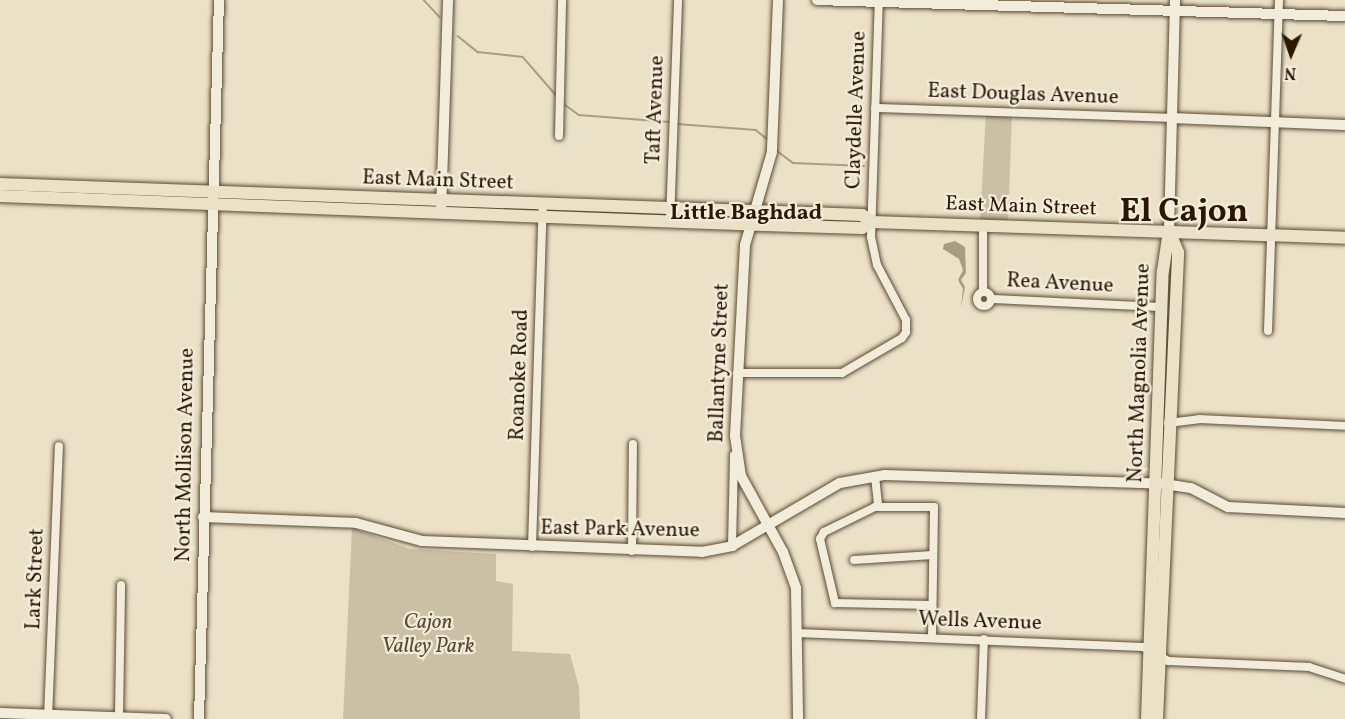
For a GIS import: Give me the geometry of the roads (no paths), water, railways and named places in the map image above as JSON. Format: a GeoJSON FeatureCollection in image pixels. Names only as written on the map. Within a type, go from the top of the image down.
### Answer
{"type":"FeatureCollection","features":[{"type":"Feature","properties":{"kind":"main road","name":"East Main Street"},"geometry":{"type":"LineString","coordinates":[[0,184],[214,199]]}},
{"type":"Feature","properties":{"kind":"main road","name":"East Main Street"},"geometry":{"type":"LineString","coordinates":[[0,196],[368,203],[670,214],[751,218],[862,228],[872,222],[1345,238]]}},
{"type":"Feature","properties":{"kind":"main road","name":"North Magnolia Avenue"},"geometry":{"type":"LineString","coordinates":[[1161,484],[1168,423],[1161,307],[1164,251],[1169,231]]}},
{"type":"Feature","properties":{"kind":"main road","name":"North Magnolia Avenue"},"geometry":{"type":"LineString","coordinates":[[1148,719],[1154,653],[1165,381],[1174,323],[1178,252],[1169,231]]}},
{"type":"Feature","properties":{"kind":"main road"},"geometry":{"type":"LineString","coordinates":[[1161,307],[1170,312],[1174,323]]}},
{"type":"Feature","properties":{"kind":"main road","name":"North Magnolia Avenue"},"geometry":{"type":"LineString","coordinates":[[1154,653],[1157,719]]}},
{"type":"Feature","properties":{"kind":"street","name":"North Mollison Avenue"},"geometry":{"type":"LineString","coordinates":[[199,719],[202,517],[219,0]]}},
{"type":"Feature","properties":{"kind":"street"},"geometry":{"type":"LineString","coordinates":[[441,206],[448,0]]}},
{"type":"Feature","properties":{"kind":"street"},"geometry":{"type":"LineString","coordinates":[[559,135],[562,0]]}},
{"type":"Feature","properties":{"kind":"street","name":"Taft Avenue"},"geometry":{"type":"LineString","coordinates":[[670,214],[678,0]]}},
{"type":"Feature","properties":{"kind":"street","name":"Ballantyne Street"},"geometry":{"type":"LineString","coordinates":[[778,0],[772,152],[751,218],[744,251],[735,436],[741,476],[768,523],[790,568],[796,588],[798,719]]}},
{"type":"Feature","properties":{"kind":"street"},"geometry":{"type":"LineString","coordinates":[[818,0],[1078,4],[1175,12],[1345,16]]}},
{"type":"Feature","properties":{"kind":"street"},"geometry":{"type":"LineString","coordinates":[[1169,231],[1170,118],[1175,0]]}},
{"type":"Feature","properties":{"kind":"street"},"geometry":{"type":"LineString","coordinates":[[1268,331],[1279,0]]}},
{"type":"Feature","properties":{"kind":"street","name":"Claydelle Avenue"},"geometry":{"type":"LineString","coordinates":[[737,373],[842,374],[902,338],[906,320],[877,265],[872,222],[879,1]]}},
{"type":"Feature","properties":{"kind":"street","name":"East Douglas Avenue"},"geometry":{"type":"LineString","coordinates":[[875,108],[1170,118]]}},
{"type":"Feature","properties":{"kind":"street"},"geometry":{"type":"LineString","coordinates":[[1170,118],[1345,125]]}},
{"type":"Feature","properties":{"kind":"street","name":"Roanoke Road"},"geometry":{"type":"LineString","coordinates":[[532,547],[543,210]]}},
{"type":"Feature","properties":{"kind":"street","name":"Rea Avenue"},"geometry":{"type":"LineString","coordinates":[[983,225],[983,291]]}},
{"type":"Feature","properties":{"kind":"street"},"geometry":{"type":"LineString","coordinates":[[983,291],[992,299],[988,305],[979,304],[978,295],[983,291]]}},
{"type":"Feature","properties":{"kind":"street","name":"Rea Avenue"},"geometry":{"type":"LineString","coordinates":[[992,299],[1161,307]]}},
{"type":"Feature","properties":{"kind":"street"},"geometry":{"type":"LineString","coordinates":[[1168,423],[1199,419],[1345,426]]}},
{"type":"Feature","properties":{"kind":"street"},"geometry":{"type":"LineString","coordinates":[[732,546],[735,436]]}},
{"type":"Feature","properties":{"kind":"street"},"geometry":{"type":"LineString","coordinates":[[632,551],[633,444]]}},
{"type":"Feature","properties":{"kind":"street","name":"Lark Street"},"geometry":{"type":"LineString","coordinates":[[48,717],[59,446]]}},
{"type":"Feature","properties":{"kind":"street"},"geometry":{"type":"LineString","coordinates":[[875,476],[878,507]]}},
{"type":"Feature","properties":{"kind":"street","name":"East Park Avenue"},"geometry":{"type":"LineString","coordinates":[[202,517],[356,523],[422,542],[702,552],[732,546],[823,490],[875,476],[1161,484],[1191,488],[1228,507],[1345,513]]}},
{"type":"Feature","properties":{"kind":"street"},"geometry":{"type":"LineString","coordinates":[[932,605],[835,603],[820,539],[824,532],[878,507],[934,507],[932,638]]}},
{"type":"Feature","properties":{"kind":"street"},"geometry":{"type":"LineString","coordinates":[[854,560],[933,555]]}},
{"type":"Feature","properties":{"kind":"street"},"geometry":{"type":"LineString","coordinates":[[119,717],[121,585]]}},
{"type":"Feature","properties":{"kind":"street","name":"Wells Avenue"},"geometry":{"type":"LineString","coordinates":[[797,633],[984,639],[1154,653],[1186,663],[1309,667],[1345,679]]}},
{"type":"Feature","properties":{"kind":"street"},"geometry":{"type":"LineString","coordinates":[[981,719],[984,639]]}},
{"type":"Feature","properties":{"kind":"street"},"geometry":{"type":"LineString","coordinates":[[0,712],[48,717],[166,719]]}},
{"type":"Feature","properties":{"kind":"waterway"},"geometry":{"type":"LineString","coordinates":[[424,0],[440,17]]}},
{"type":"Feature","properties":{"kind":"waterway"},"geometry":{"type":"LineString","coordinates":[[458,36],[478,52],[523,57],[556,95]]}},
{"type":"Feature","properties":{"kind":"waterway"},"geometry":{"type":"LineString","coordinates":[[563,103],[579,115],[670,122]]}},
{"type":"Feature","properties":{"kind":"waterway"},"geometry":{"type":"LineString","coordinates":[[677,124],[756,130],[767,139]]}},
{"type":"Feature","properties":{"kind":"waterway"},"geometry":{"type":"LineString","coordinates":[[776,150],[793,163],[864,166]]}},
{"type":"Feature","properties":{"kind":"district","name":"Little Baghdad"},"geometry":{"type":"Point","coordinates":[746,214]}},
{"type":"Feature","properties":{"kind":"district","name":"El Cajon"},"geometry":{"type":"Point","coordinates":[1184,214]}},
{"type":"Feature","properties":{"kind":"park label","name":"Cajon Valley Park"},"geometry":{"type":"Point","coordinates":[428,635]}}]}
